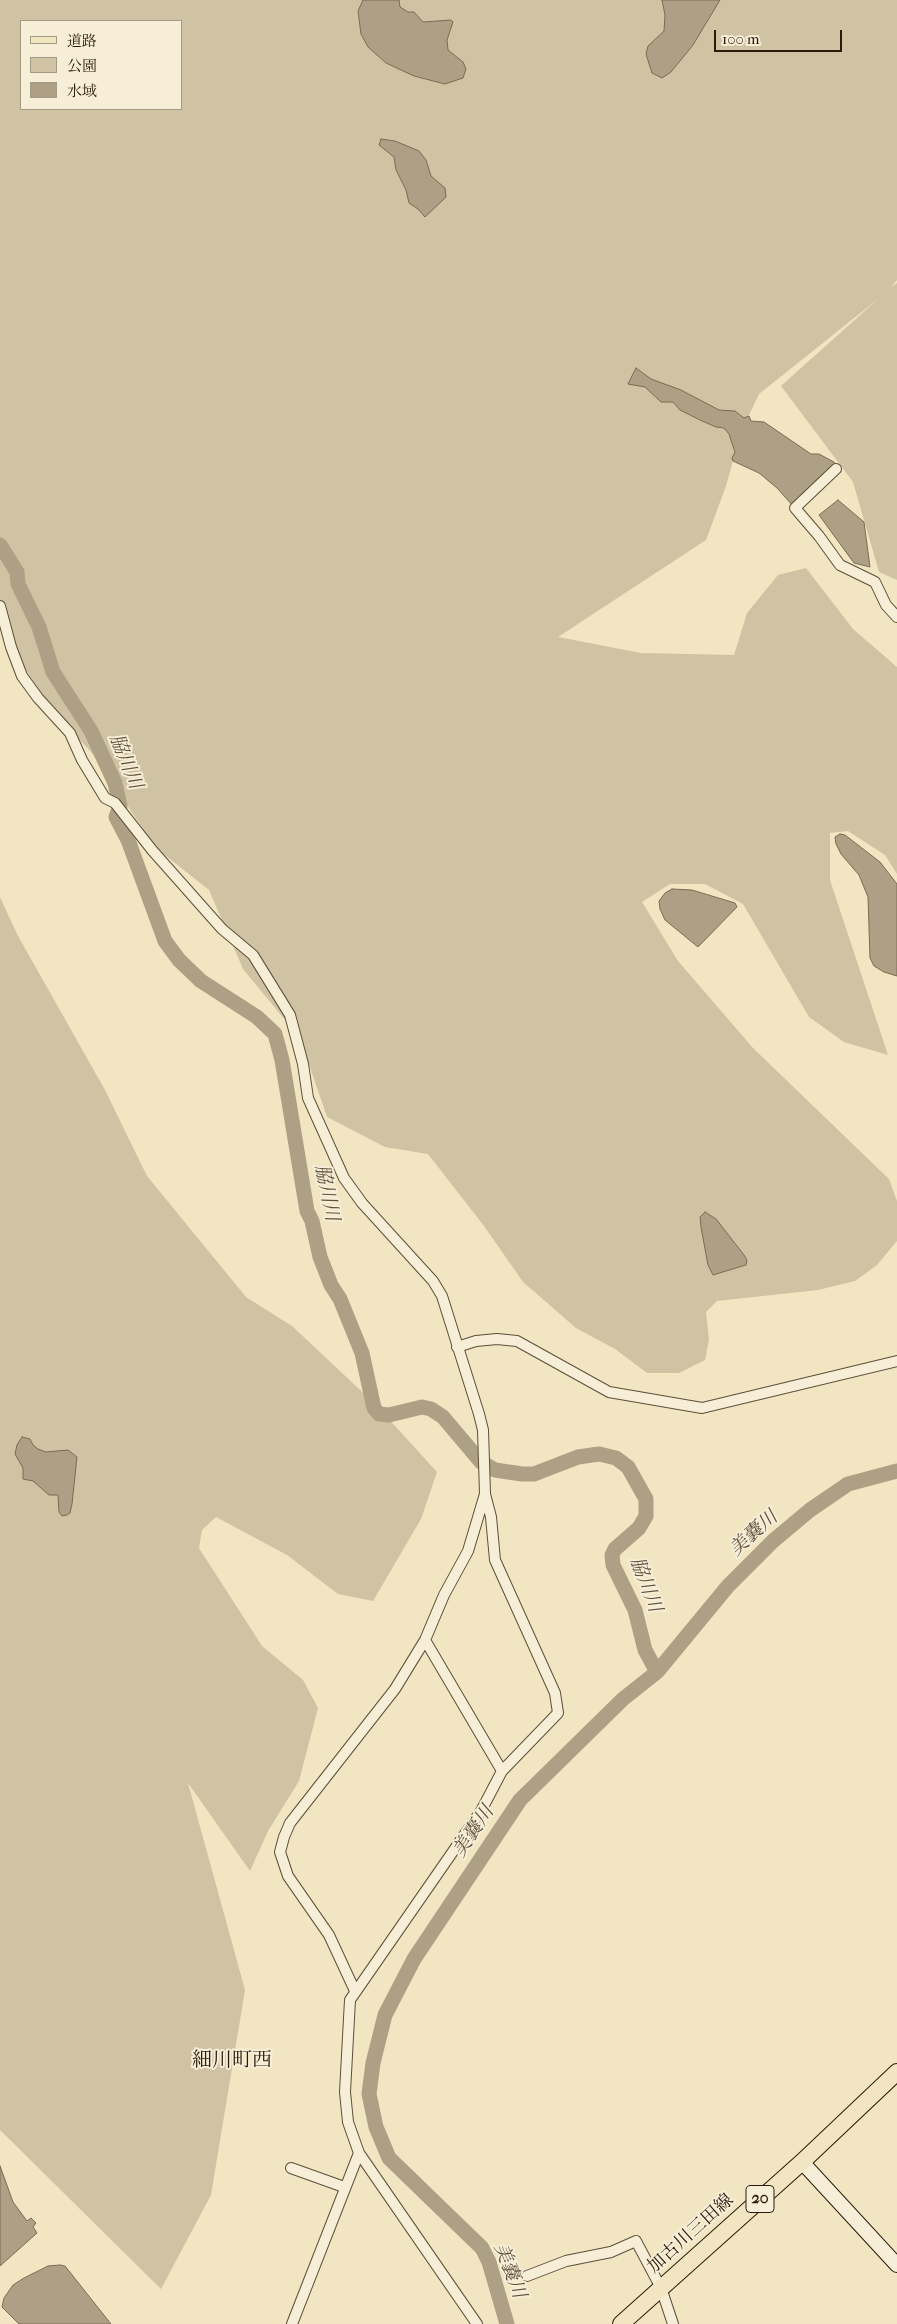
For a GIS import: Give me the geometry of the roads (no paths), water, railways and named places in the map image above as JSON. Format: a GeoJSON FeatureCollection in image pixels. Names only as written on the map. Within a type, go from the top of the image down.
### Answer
{"type":"FeatureCollection","features":[{"type":"Feature","properties":{"kind":"main road","name":"加古川三田線"},"geometry":{"type":"LineString","coordinates":[[621,2324],[802,2162],[897,2072]]}},
{"type":"Feature","properties":{"kind":"main road"},"geometry":{"type":"LineString","coordinates":[[802,2162],[897,2265]]}},
{"type":"Feature","properties":{"kind":"street"},"geometry":{"type":"LineString","coordinates":[[836,469],[795,508],[840,565],[875,582],[886,605],[897,617]]}},
{"type":"Feature","properties":{"kind":"street"},"geometry":{"type":"LineString","coordinates":[[0,606],[11,647],[22,676],[38,698],[70,733],[82,760],[105,798],[115,802],[152,850],[222,929],[253,955],[290,1015],[303,1064],[308,1098],[344,1178],[362,1203],[433,1281],[442,1296],[479,1414],[483,1440],[485,1494],[491,1517],[495,1560],[555,1693],[558,1713],[502,1771],[481,1811],[355,1991],[350,2000],[345,2092],[348,2122],[360,2152],[477,2324]]}},
{"type":"Feature","properties":{"kind":"street"},"geometry":{"type":"LineString","coordinates":[[457,1346],[476,1341],[497,1339],[517,1341],[609,1392],[702,1408],[897,1361]]}},
{"type":"Feature","properties":{"kind":"street"},"geometry":{"type":"LineString","coordinates":[[355,1991],[329,1935],[288,1876],[280,1852],[290,1823],[395,1689],[424,1640],[444,1595],[468,1551],[485,1494]]}},
{"type":"Feature","properties":{"kind":"street"},"geometry":{"type":"LineString","coordinates":[[424,1640],[502,1771]]}},
{"type":"Feature","properties":{"kind":"street"},"geometry":{"type":"LineString","coordinates":[[292,2324],[344,2187],[360,2152]]}},
{"type":"Feature","properties":{"kind":"street"},"geometry":{"type":"LineString","coordinates":[[291,2168],[344,2187]]}},
{"type":"Feature","properties":{"kind":"street"},"geometry":{"type":"LineString","coordinates":[[527,2276],[566,2261],[611,2252],[636,2241],[660,2288],[673,2324]]}},
{"type":"Feature","properties":{"kind":"water"},"geometry":{"type":"Polygon","coordinates":[[[363,0],[399,0],[400,7],[408,12],[414,12],[423,22],[451,20],[453,22],[447,40],[448,50],[463,62],[466,69],[463,78],[445,84],[414,76],[386,63],[368,47],[361,34],[358,11],[363,0]]]}},
{"type":"Feature","properties":{"kind":"water"},"geometry":{"type":"Polygon","coordinates":[[[662,0],[720,0],[693,45],[671,72],[662,78],[652,73],[646,54],[648,46],[664,31],[665,15],[662,0]]]}},
{"type":"Feature","properties":{"kind":"water"},"geometry":{"type":"Polygon","coordinates":[[[381,139],[395,141],[419,151],[426,160],[431,176],[445,188],[446,197],[425,217],[409,203],[406,190],[396,170],[394,157],[379,145],[381,139]]]}},
{"type":"Feature","properties":{"kind":"water"},"geometry":{"type":"Polygon","coordinates":[[[636,368],[651,379],[681,390],[719,410],[735,411],[744,418],[749,416],[751,421],[764,422],[811,454],[819,454],[834,462],[836,466],[793,506],[777,488],[759,473],[733,461],[732,458],[735,452],[729,434],[724,428],[716,427],[680,410],[673,402],[661,402],[645,387],[628,384],[636,368]]]}},
{"type":"Feature","properties":{"kind":"water"},"geometry":{"type":"Polygon","coordinates":[[[838,500],[864,522],[870,567],[854,563],[819,515],[838,500]]]}},
{"type":"Feature","properties":{"kind":"water"},"geometry":{"type":"Polygon","coordinates":[[[840,834],[845,835],[880,862],[897,884],[897,976],[884,972],[874,966],[870,958],[868,897],[859,875],[841,854],[836,844],[835,837],[840,834]]]}},
{"type":"Feature","properties":{"kind":"water"},"geometry":{"type":"Polygon","coordinates":[[[672,889],[692,890],[735,903],[737,907],[698,947],[665,920],[660,909],[659,901],[665,893],[672,889]]]}},
{"type":"Feature","properties":{"kind":"water"},"geometry":{"type":"Polygon","coordinates":[[[705,1212],[716,1219],[744,1255],[747,1260],[746,1265],[713,1275],[708,1265],[701,1227],[700,1217],[705,1212]]]}},
{"type":"Feature","properties":{"kind":"water"},"geometry":{"type":"Polygon","coordinates":[[[22,1437],[30,1439],[33,1445],[46,1452],[68,1450],[77,1457],[72,1504],[70,1513],[67,1515],[62,1516],[59,1512],[58,1495],[49,1495],[33,1481],[23,1479],[23,1468],[15,1454],[17,1445],[22,1437]]]}},
{"type":"Feature","properties":{"kind":"water"},"geometry":{"type":"Polygon","coordinates":[[[0,2166],[13,2202],[27,2221],[31,2218],[36,2223],[33,2227],[37,2233],[0,2266],[0,2166]]]}},
{"type":"Feature","properties":{"kind":"water"},"geometry":{"type":"Polygon","coordinates":[[[48,2266],[65,2266],[111,2324],[19,2324],[2,2307],[4,2298],[13,2285],[48,2266]]]}},
{"type":"Feature","properties":{"kind":"waterway","name":"脇川川"},"geometry":{"type":"LineString","coordinates":[[0,545],[17,572],[18,584],[39,627],[53,672],[91,731],[115,783],[120,806],[116,817],[128,840],[165,941],[179,960],[201,981],[257,1017],[275,1034],[282,1060],[307,1211],[312,1221],[320,1257],[362,1353],[374,1408],[379,1414],[389,1415],[422,1407],[431,1409],[443,1417],[481,1462],[495,1470],[534,1474],[578,1457],[599,1454],[616,1458],[628,1467],[646,1499],[646,1516],[639,1528],[615,1549],[612,1555],[613,1565],[635,1610],[645,1650],[657,1672]]}},
{"type":"Feature","properties":{"kind":"waterway","name":"美嚢川"},"geometry":{"type":"LineString","coordinates":[[507,2324],[489,2262],[482,2248],[389,2158],[376,2127],[369,2094],[373,2063],[385,2015],[414,1959],[520,1800],[623,1699],[657,1672],[728,1586],[773,1541],[810,1510],[848,1484],[897,1471]]}},
{"type":"Feature","properties":{"kind":"district","name":"細川町西"},"geometry":{"type":"Point","coordinates":[232,2061]}}]}
